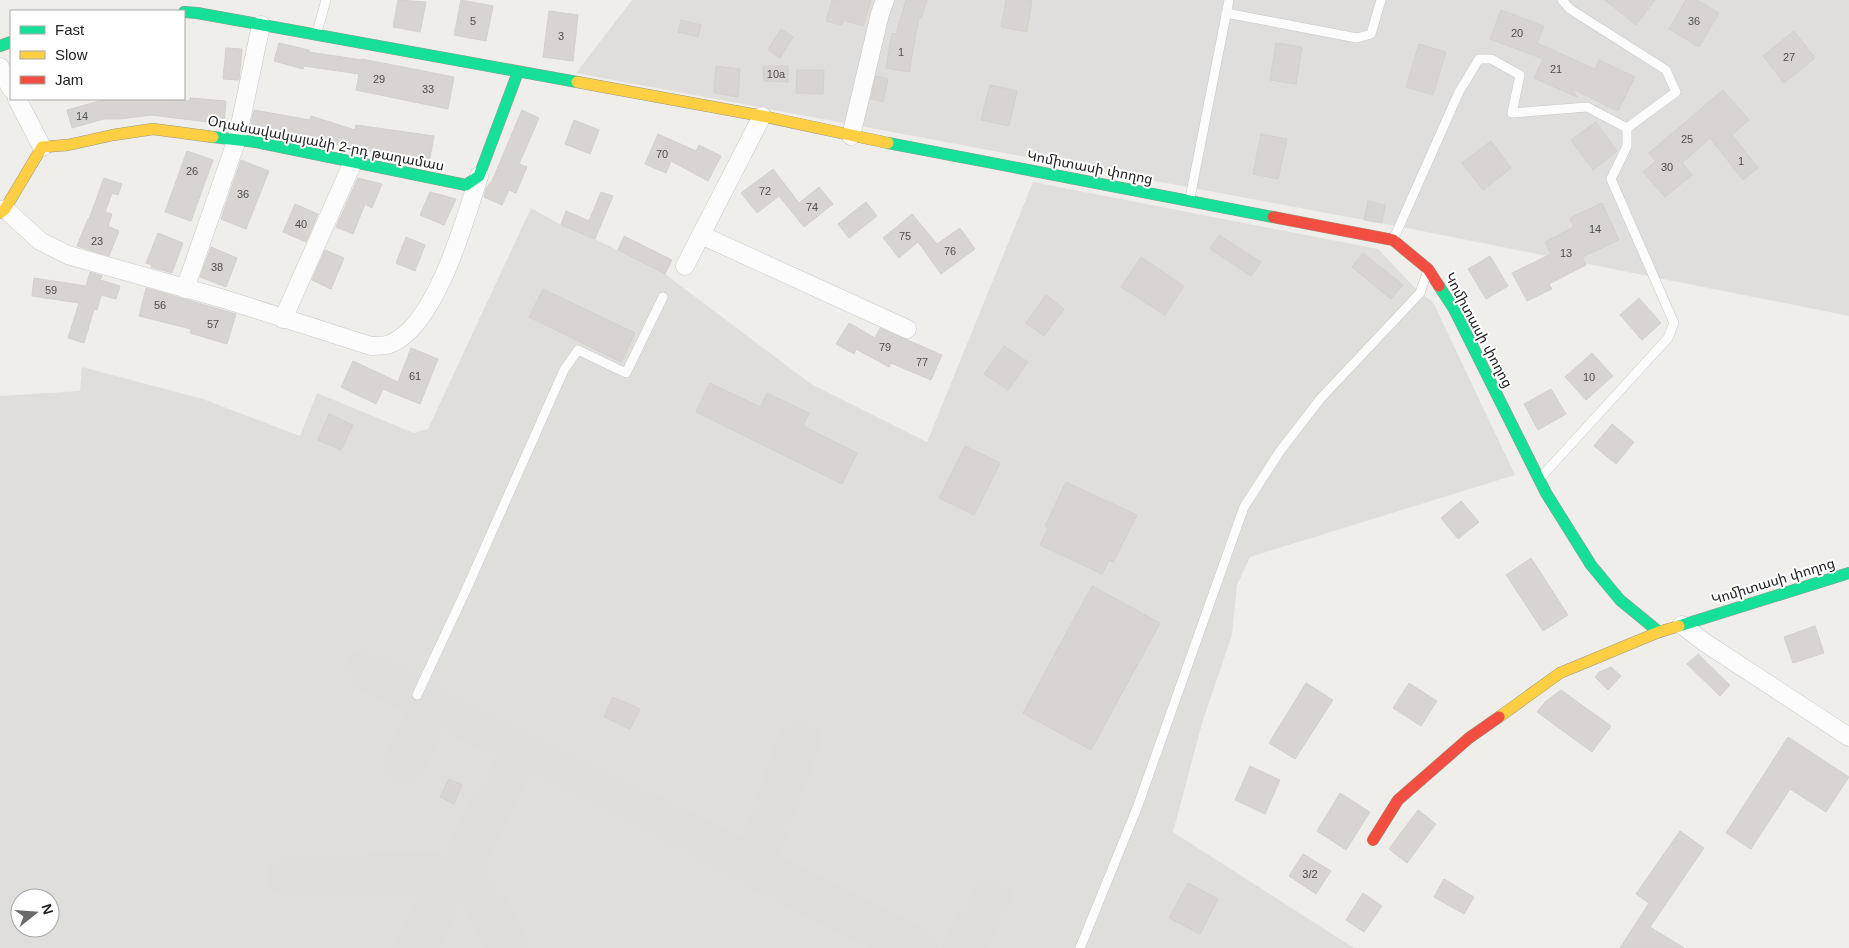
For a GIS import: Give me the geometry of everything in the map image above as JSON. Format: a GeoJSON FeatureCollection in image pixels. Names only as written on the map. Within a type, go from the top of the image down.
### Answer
{"type":"FeatureCollection","features":[{"type":"Feature","properties":{"kind":"main road","name":"Կոմիտասի փողոց"},"geometry":{"type":"LineString","coordinates":[[185,12],[762,116],[852,136],[1393,240],[1428,269],[1454,309],[1546,494],[1591,565],[1620,600],[1659,632],[1849,573]]}},
{"type":"Feature","properties":{"kind":"main road"},"geometry":{"type":"LineString","coordinates":[[479,176],[518,72]]}},
{"type":"Feature","properties":{"kind":"main road","name":"Օդանավակայանի 2-րդ թաղամաս"},"geometry":{"type":"LineString","coordinates":[[42,147],[68,145],[113,134],[153,129],[237,139],[466,185],[479,176]]}},
{"type":"Feature","properties":{"kind":"main road"},"geometry":{"type":"LineString","coordinates":[[3,211],[42,147]]}},
{"type":"Feature","properties":{"kind":"main road"},"geometry":{"type":"LineString","coordinates":[[1373,840],[1398,800],[1469,738],[1560,673],[1659,632]]}},
{"type":"Feature","properties":{"kind":"street"},"geometry":{"type":"LineString","coordinates":[[852,136],[880,14],[885,0]]}},
{"type":"Feature","properties":{"kind":"street"},"geometry":{"type":"LineString","coordinates":[[185,289],[237,139],[261,25]]}},
{"type":"Feature","properties":{"kind":"street"},"geometry":{"type":"LineString","coordinates":[[0,67],[10,87]]}},
{"type":"Feature","properties":{"kind":"street"},"geometry":{"type":"LineString","coordinates":[[17,100],[42,147]]}},
{"type":"Feature","properties":{"kind":"street"},"geometry":{"type":"LineString","coordinates":[[685,266],[762,116]]}},
{"type":"Feature","properties":{"kind":"street"},"geometry":{"type":"LineString","coordinates":[[283,319],[353,162]]}},
{"type":"Feature","properties":{"kind":"street"},"geometry":{"type":"LineString","coordinates":[[3,211],[40,240],[68,255],[113,266],[185,289],[224,299],[371,346],[390,344],[413,329],[428,310],[458,241],[479,176]]}},
{"type":"Feature","properties":{"kind":"street"},"geometry":{"type":"LineString","coordinates":[[701,235],[907,329]]}},
{"type":"Feature","properties":{"kind":"street"},"geometry":{"type":"LineString","coordinates":[[1682,625],[1704,642],[1849,738]]}},
{"type":"Feature","properties":{"kind":"lane"},"geometry":{"type":"LineString","coordinates":[[316,35],[326,0]]}},
{"type":"Feature","properties":{"kind":"lane"},"geometry":{"type":"LineString","coordinates":[[1189,201],[1229,0]]}},
{"type":"Feature","properties":{"kind":"lane"},"geometry":{"type":"LineString","coordinates":[[1226,14],[1357,38],[1371,34],[1381,0]]}},
{"type":"Feature","properties":{"kind":"lane"},"geometry":{"type":"LineString","coordinates":[[1562,0],[1570,9],[1666,70],[1676,92],[1627,128]]}},
{"type":"Feature","properties":{"kind":"lane"},"geometry":{"type":"LineString","coordinates":[[1393,240],[1459,92],[1479,59],[1491,59],[1520,75],[1512,113],[1587,106],[1627,128]]}},
{"type":"Feature","properties":{"kind":"lane"},"geometry":{"type":"LineString","coordinates":[[1539,479],[1668,338],[1674,322],[1611,179],[1627,146],[1627,128]]}},
{"type":"Feature","properties":{"kind":"lane"},"geometry":{"type":"LineString","coordinates":[[1080,948],[1137,808],[1244,507],[1280,451],[1321,398],[1420,293],[1428,269]]}},
{"type":"Feature","properties":{"kind":"lane"},"geometry":{"type":"LineString","coordinates":[[417,695],[564,370],[578,350],[626,373],[663,297]]}},
{"type":"Feature","properties":{"kind":"shaded area"},"geometry":{"type":"Polygon","coordinates":[[[632,0],[1849,0],[1849,316],[1407,228],[576,73],[632,0]]]}},
{"type":"Feature","properties":{"kind":"shaded area"},"geometry":{"type":"Polygon","coordinates":[[[1033,182],[1378,249],[1420,293],[1433,302],[1515,475],[1250,557],[1237,585],[1232,635],[1203,720],[1173,832],[1354,948],[0,948],[0,396],[80,391],[82,367],[203,399],[300,436],[317,393],[414,433],[428,429],[531,208],[561,225],[595,239],[665,274],[811,384],[927,442],[1033,182]]]}},
{"type":"Feature","properties":{"kind":"building"},"geometry":{"type":"Polygon","coordinates":[[[398,0],[426,2],[420,32],[393,27],[398,0]]]}},
{"type":"Feature","properties":{"kind":"building"},"geometry":{"type":"Polygon","coordinates":[[[461,0],[493,6],[486,41],[454,35],[461,0]]]}},
{"type":"Feature","properties":{"kind":"building"},"geometry":{"type":"Polygon","coordinates":[[[832,0],[871,0],[863,26],[843,20],[842,25],[826,21],[832,0]]]}},
{"type":"Feature","properties":{"kind":"building"},"geometry":{"type":"Polygon","coordinates":[[[906,0],[927,0],[921,18],[919,17],[909,72],[886,68],[892,33],[896,34],[906,0]]]}},
{"type":"Feature","properties":{"kind":"building"},"geometry":{"type":"Polygon","coordinates":[[[1006,0],[1032,0],[1027,32],[1001,27],[1006,0]]]}},
{"type":"Feature","properties":{"kind":"building"},"geometry":{"type":"Polygon","coordinates":[[[1605,0],[1655,0],[1636,25],[1605,0]]]}},
{"type":"Feature","properties":{"kind":"building"},"geometry":{"type":"Polygon","coordinates":[[[1686,0],[1697,0],[1719,13],[1699,47],[1669,29],[1686,0]]]}},
{"type":"Feature","properties":{"kind":"building"},"geometry":{"type":"Polygon","coordinates":[[[1501,10],[1544,26],[1537,43],[1595,69],[1599,60],[1635,77],[1618,111],[1571,88],[1577,97],[1534,78],[1543,59],[1490,39],[1501,10]]]}},
{"type":"Feature","properties":{"kind":"building"},"geometry":{"type":"Polygon","coordinates":[[[549,11],[578,15],[573,61],[543,57],[549,11]]]}},
{"type":"Feature","properties":{"kind":"building"},"geometry":{"type":"Polygon","coordinates":[[[681,20],[701,25],[698,37],[678,32],[681,20]]]}},
{"type":"Feature","properties":{"kind":"building"},"geometry":{"type":"Polygon","coordinates":[[[781,29],[793,37],[780,58],[768,50],[781,29]]]}},
{"type":"Feature","properties":{"kind":"building"},"geometry":{"type":"Polygon","coordinates":[[[1794,31],[1815,58],[1784,83],[1763,56],[1794,31]]]}},
{"type":"Feature","properties":{"kind":"building"},"geometry":{"type":"Polygon","coordinates":[[[279,43],[309,50],[309,52],[362,59],[454,77],[448,109],[356,90],[359,74],[304,66],[303,69],[274,61],[279,43]]]}},
{"type":"Feature","properties":{"kind":"building"},"geometry":{"type":"Polygon","coordinates":[[[1276,43],[1302,47],[1296,84],[1270,80],[1276,43]]]}},
{"type":"Feature","properties":{"kind":"building"},"geometry":{"type":"Polygon","coordinates":[[[1419,44],[1446,52],[1433,95],[1406,87],[1419,44]]]}},
{"type":"Feature","properties":{"kind":"building"},"geometry":{"type":"Polygon","coordinates":[[[226,48],[242,49],[239,80],[223,79],[226,48]]]}},
{"type":"Feature","properties":{"kind":"building"},"geometry":{"type":"Polygon","coordinates":[[[716,66],[740,69],[738,97],[714,93],[716,66]]]}},
{"type":"Feature","properties":{"kind":"building"},"geometry":{"type":"Polygon","coordinates":[[[763,66],[788,66],[788,82],[764,81],[763,66]]]}},
{"type":"Feature","properties":{"kind":"building"},"geometry":{"type":"Polygon","coordinates":[[[797,70],[824,70],[823,94],[796,93],[797,70]]]}},
{"type":"Feature","properties":{"kind":"building"},"geometry":{"type":"Polygon","coordinates":[[[876,76],[888,79],[883,102],[871,99],[876,76]]]}},
{"type":"Feature","properties":{"kind":"building"},"geometry":{"type":"Polygon","coordinates":[[[990,85],[1017,91],[1009,126],[981,120],[990,85]]]}},
{"type":"Feature","properties":{"kind":"building"},"geometry":{"type":"Polygon","coordinates":[[[1723,90],[1749,120],[1732,135],[1758,168],[1743,180],[1710,138],[1682,163],[1692,175],[1665,197],[1643,172],[1656,161],[1649,153],[1723,90]]]}},
{"type":"Feature","properties":{"kind":"building"},"geometry":{"type":"Polygon","coordinates":[[[190,98],[226,101],[224,124],[151,115],[104,119],[72,128],[67,110],[103,100],[189,101],[190,98]]]}},
{"type":"Feature","properties":{"kind":"building"},"geometry":{"type":"Polygon","coordinates":[[[254,110],[310,120],[311,116],[355,130],[356,125],[434,136],[429,163],[250,127],[254,110]]]}},
{"type":"Feature","properties":{"kind":"building"},"geometry":{"type":"Polygon","coordinates":[[[522,110],[539,118],[519,164],[527,167],[516,193],[509,190],[502,205],[484,197],[486,188],[492,181],[522,110]]]}},
{"type":"Feature","properties":{"kind":"building"},"geometry":{"type":"Polygon","coordinates":[[[574,120],[599,130],[590,154],[565,144],[574,120]]]}},
{"type":"Feature","properties":{"kind":"building"},"geometry":{"type":"Polygon","coordinates":[[[1596,122],[1617,151],[1593,170],[1571,140],[1596,122]]]}},
{"type":"Feature","properties":{"kind":"building"},"geometry":{"type":"Polygon","coordinates":[[[658,134],[696,151],[699,145],[721,156],[708,181],[671,161],[666,173],[645,164],[658,134]]]}},
{"type":"Feature","properties":{"kind":"building"},"geometry":{"type":"Polygon","coordinates":[[[1261,134],[1287,139],[1278,179],[1253,174],[1261,134]]]}},
{"type":"Feature","properties":{"kind":"building"},"geometry":{"type":"Polygon","coordinates":[[[1491,141],[1511,168],[1483,190],[1462,163],[1491,141]]]}},
{"type":"Feature","properties":{"kind":"building"},"geometry":{"type":"Polygon","coordinates":[[[187,151],[213,160],[191,221],[165,212],[187,151]]]}},
{"type":"Feature","properties":{"kind":"building"},"geometry":{"type":"Polygon","coordinates":[[[241,160],[269,171],[246,229],[221,219],[241,160]]]}},
{"type":"Feature","properties":{"kind":"building"},"geometry":{"type":"Polygon","coordinates":[[[773,169],[799,203],[819,187],[833,204],[804,227],[779,196],[757,213],[741,193],[773,169]]]}},
{"type":"Feature","properties":{"kind":"building"},"geometry":{"type":"Polygon","coordinates":[[[104,178],[122,184],[118,195],[112,193],[105,212],[112,214],[108,226],[119,231],[109,256],[77,246],[104,178]]]}},
{"type":"Feature","properties":{"kind":"building"},"geometry":{"type":"Polygon","coordinates":[[[358,178],[382,184],[372,208],[365,204],[353,234],[336,227],[358,178]]]}},
{"type":"Feature","properties":{"kind":"building"},"geometry":{"type":"Polygon","coordinates":[[[430,192],[456,199],[444,225],[420,215],[430,192]]]}},
{"type":"Feature","properties":{"kind":"building"},"geometry":{"type":"Polygon","coordinates":[[[601,192],[613,196],[595,239],[561,225],[566,211],[589,221],[601,192]]]}},
{"type":"Feature","properties":{"kind":"building"},"geometry":{"type":"Polygon","coordinates":[[[1368,201],[1385,205],[1382,223],[1364,220],[1368,201]]]}},
{"type":"Feature","properties":{"kind":"building"},"geometry":{"type":"Polygon","coordinates":[[[866,202],[877,216],[849,238],[838,224],[866,202]]]}},
{"type":"Feature","properties":{"kind":"building"},"geometry":{"type":"Polygon","coordinates":[[[1602,203],[1619,240],[1582,257],[1586,265],[1549,284],[1552,289],[1527,301],[1512,273],[1551,254],[1545,242],[1574,227],[1570,218],[1602,203]]]}},
{"type":"Feature","properties":{"kind":"building"},"geometry":{"type":"Polygon","coordinates":[[[295,204],[318,214],[306,242],[283,232],[295,204]]]}},
{"type":"Feature","properties":{"kind":"building"},"geometry":{"type":"Polygon","coordinates":[[[912,214],[937,244],[960,228],[975,249],[941,274],[918,242],[899,258],[883,238],[912,214]]]}},
{"type":"Feature","properties":{"kind":"building"},"geometry":{"type":"Polygon","coordinates":[[[158,233],[183,243],[172,273],[151,267],[152,265],[146,263],[158,233]]]}},
{"type":"Feature","properties":{"kind":"building"},"geometry":{"type":"Polygon","coordinates":[[[1219,235],[1261,262],[1251,276],[1210,249],[1219,235]]]}},
{"type":"Feature","properties":{"kind":"building"},"geometry":{"type":"Polygon","coordinates":[[[624,236],[672,260],[665,274],[618,250],[624,236]]]}},
{"type":"Feature","properties":{"kind":"building"},"geometry":{"type":"Polygon","coordinates":[[[406,237],[425,245],[415,271],[396,263],[406,237]]]}},
{"type":"Feature","properties":{"kind":"building"},"geometry":{"type":"Polygon","coordinates":[[[211,247],[237,258],[226,287],[200,277],[211,247]]]}},
{"type":"Feature","properties":{"kind":"building"},"geometry":{"type":"Polygon","coordinates":[[[325,250],[344,258],[331,289],[312,280],[325,250]]]}},
{"type":"Feature","properties":{"kind":"building"},"geometry":{"type":"Polygon","coordinates":[[[1363,253],[1403,285],[1391,299],[1352,267],[1363,253]]]}},
{"type":"Feature","properties":{"kind":"building"},"geometry":{"type":"Polygon","coordinates":[[[1490,256],[1508,286],[1486,299],[1468,269],[1490,256]]]}},
{"type":"Feature","properties":{"kind":"building"},"geometry":{"type":"Polygon","coordinates":[[[1141,257],[1184,286],[1165,315],[1121,287],[1141,257]]]}},
{"type":"Feature","properties":{"kind":"building"},"geometry":{"type":"Polygon","coordinates":[[[90,272],[102,276],[100,280],[120,286],[116,299],[101,295],[97,310],[94,309],[84,343],[68,338],[79,303],[32,296],[34,278],[86,286],[90,272]]]}},
{"type":"Feature","properties":{"kind":"building"},"geometry":{"type":"Polygon","coordinates":[[[146,288],[236,314],[227,344],[190,333],[191,329],[139,316],[146,288]]]}},
{"type":"Feature","properties":{"kind":"building"},"geometry":{"type":"Polygon","coordinates":[[[543,289],[635,333],[621,362],[529,317],[543,289]]]}},
{"type":"Feature","properties":{"kind":"building"},"geometry":{"type":"Polygon","coordinates":[[[1046,295],[1064,309],[1044,336],[1026,323],[1046,295]]]}},
{"type":"Feature","properties":{"kind":"building"},"geometry":{"type":"Polygon","coordinates":[[[1639,298],[1661,323],[1642,340],[1620,315],[1639,298]]]}},
{"type":"Feature","properties":{"kind":"building"},"geometry":{"type":"Polygon","coordinates":[[[849,323],[875,338],[880,328],[942,355],[931,380],[891,363],[889,367],[856,349],[854,354],[836,344],[849,323]]]}},
{"type":"Feature","properties":{"kind":"building"},"geometry":{"type":"Polygon","coordinates":[[[1004,346],[1028,362],[1008,390],[984,374],[1004,346]]]}},
{"type":"Feature","properties":{"kind":"building"},"geometry":{"type":"Polygon","coordinates":[[[411,348],[438,359],[420,404],[383,389],[376,404],[341,387],[353,361],[398,382],[411,348]]]}},
{"type":"Feature","properties":{"kind":"building"},"geometry":{"type":"Polygon","coordinates":[[[1592,353],[1613,376],[1586,400],[1565,377],[1592,353]]]}},
{"type":"Feature","properties":{"kind":"building"},"geometry":{"type":"Polygon","coordinates":[[[710,383],[760,407],[767,393],[809,413],[803,426],[857,453],[842,484],[696,412],[710,383]]]}},
{"type":"Feature","properties":{"kind":"building"},"geometry":{"type":"Polygon","coordinates":[[[1551,389],[1566,414],[1538,430],[1524,404],[1551,389]]]}},
{"type":"Feature","properties":{"kind":"building"},"geometry":{"type":"Polygon","coordinates":[[[329,414],[353,425],[341,450],[318,440],[329,414]]]}},
{"type":"Feature","properties":{"kind":"building"},"geometry":{"type":"Polygon","coordinates":[[[1612,424],[1634,442],[1616,464],[1594,446],[1612,424]]]}},
{"type":"Feature","properties":{"kind":"building"},"geometry":{"type":"Polygon","coordinates":[[[965,446],[1000,463],[974,515],[939,498],[965,446]]]}},
{"type":"Feature","properties":{"kind":"building"},"geometry":{"type":"Polygon","coordinates":[[[1066,482],[1137,515],[1113,562],[1109,560],[1102,574],[1040,545],[1048,528],[1045,526],[1066,482]]]}},
{"type":"Feature","properties":{"kind":"building"},"geometry":{"type":"Polygon","coordinates":[[[1461,501],[1479,522],[1458,539],[1441,518],[1461,501]]]}},
{"type":"Feature","properties":{"kind":"building"},"geometry":{"type":"Polygon","coordinates":[[[1531,558],[1568,615],[1543,631],[1506,575],[1531,558]]]}},
{"type":"Feature","properties":{"kind":"building"},"geometry":{"type":"Polygon","coordinates":[[[1092,586],[1160,623],[1091,750],[1023,713],[1092,586]]]}},
{"type":"Feature","properties":{"kind":"building"},"geometry":{"type":"Polygon","coordinates":[[[1815,626],[1824,653],[1793,663],[1784,637],[1815,626]]]}},
{"type":"Feature","properties":{"kind":"building"},"geometry":{"type":"Polygon","coordinates":[[[1698,654],[1730,685],[1720,696],[1687,664],[1698,654]]]}},
{"type":"Feature","properties":{"kind":"building"},"geometry":{"type":"Polygon","coordinates":[[[1611,667],[1621,676],[1608,690],[1595,677],[1599,672],[1611,667]]]}},
{"type":"Feature","properties":{"kind":"building"},"geometry":{"type":"Polygon","coordinates":[[[1306,683],[1333,700],[1295,759],[1269,743],[1306,683]]]}},
{"type":"Feature","properties":{"kind":"building"},"geometry":{"type":"Polygon","coordinates":[[[1409,683],[1437,701],[1421,726],[1393,708],[1409,683]]]}},
{"type":"Feature","properties":{"kind":"building"},"geometry":{"type":"Polygon","coordinates":[[[1561,690],[1611,726],[1592,752],[1537,712],[1545,702],[1561,690]]]}},
{"type":"Feature","properties":{"kind":"building"},"geometry":{"type":"Polygon","coordinates":[[[613,697],[640,709],[630,729],[604,717],[613,697]]]}},
{"type":"Feature","properties":{"kind":"building"},"geometry":{"type":"Polygon","coordinates":[[[1788,737],[1849,777],[1826,812],[1790,789],[1751,849],[1726,833],[1788,737]]]}},
{"type":"Feature","properties":{"kind":"building"},"geometry":{"type":"Polygon","coordinates":[[[1250,766],[1280,780],[1265,814],[1235,800],[1250,766]]]}},
{"type":"Feature","properties":{"kind":"building"},"geometry":{"type":"Polygon","coordinates":[[[449,779],[462,785],[454,804],[440,797],[449,779]]]}},
{"type":"Feature","properties":{"kind":"building"},"geometry":{"type":"Polygon","coordinates":[[[1340,793],[1370,812],[1346,850],[1317,831],[1340,793]]]}},
{"type":"Feature","properties":{"kind":"building"},"geometry":{"type":"Polygon","coordinates":[[[1418,810],[1436,824],[1407,863],[1389,849],[1418,810]]]}},
{"type":"Feature","properties":{"kind":"building"},"geometry":{"type":"Polygon","coordinates":[[[1680,831],[1704,848],[1650,927],[1684,948],[1620,948],[1649,903],[1636,894],[1680,831]]]}},
{"type":"Feature","properties":{"kind":"building"},"geometry":{"type":"Polygon","coordinates":[[[1303,854],[1331,871],[1316,894],[1289,876],[1303,854]]]}},
{"type":"Feature","properties":{"kind":"building"},"geometry":{"type":"Polygon","coordinates":[[[1444,879],[1474,897],[1464,914],[1434,897],[1444,879]]]}},
{"type":"Feature","properties":{"kind":"building"},"geometry":{"type":"Polygon","coordinates":[[[1188,883],[1218,899],[1200,934],[1169,918],[1188,883]]]}},
{"type":"Feature","properties":{"kind":"building"},"geometry":{"type":"Polygon","coordinates":[[[1363,893],[1382,906],[1364,932],[1346,920],[1363,893]]]}},
{"type":"Feature","properties":{"kind":"taxiway"},"geometry":{"type":"LineString","coordinates":[[366,670],[916,948]]}},
{"type":"Feature","properties":{"kind":"taxiway"},"geometry":{"type":"LineString","coordinates":[[404,764],[432,703]]}},
{"type":"Feature","properties":{"kind":"taxiway"},"geometry":{"type":"LineString","coordinates":[[754,866],[800,739]]}},
{"type":"Feature","properties":{"kind":"taxiway"},"geometry":{"type":"LineString","coordinates":[[414,948],[523,749]]}},
{"type":"Feature","properties":{"kind":"taxiway"},"geometry":{"type":"LineString","coordinates":[[463,862],[508,948]]}},
{"type":"Feature","properties":{"kind":"taxiway"},"geometry":{"type":"LineString","coordinates":[[289,876],[457,873]]}},
{"type":"Feature","properties":{"kind":"taxiway"},"geometry":{"type":"LineString","coordinates":[[964,948],[991,899]]}},
{"type":"Feature","properties":{"kind":"traffic: fast"},"geometry":{"type":"LineString","coordinates":[[185,12],[577,82]]}},
{"type":"Feature","properties":{"kind":"traffic: fast"},"geometry":{"type":"LineString","coordinates":[[0,46],[10,42]]}},
{"type":"Feature","properties":{"kind":"traffic: fast"},"geometry":{"type":"LineString","coordinates":[[213,137],[256,142],[466,185],[479,176],[518,72]]}},
{"type":"Feature","properties":{"kind":"traffic: fast"},"geometry":{"type":"LineString","coordinates":[[888,143],[1273,217]]}},
{"type":"Feature","properties":{"kind":"traffic: fast"},"geometry":{"type":"LineString","coordinates":[[1439,286],[1454,309],[1546,493],[1591,565],[1620,600],[1659,632]]}},
{"type":"Feature","properties":{"kind":"traffic: fast"},"geometry":{"type":"LineString","coordinates":[[1679,626],[1849,573]]}},
{"type":"Feature","properties":{"kind":"traffic: slow"},"geometry":{"type":"LineString","coordinates":[[577,82],[762,116],[888,143]]}},
{"type":"Feature","properties":{"kind":"traffic: slow"},"geometry":{"type":"LineString","coordinates":[[0,213],[5,209],[42,147],[68,145],[113,135],[153,129],[213,137]]}},
{"type":"Feature","properties":{"kind":"traffic: slow"},"geometry":{"type":"LineString","coordinates":[[1499,717],[1560,673],[1659,632],[1679,626]]}},
{"type":"Feature","properties":{"kind":"traffic: jam"},"geometry":{"type":"LineString","coordinates":[[1273,217],[1393,240],[1428,269],[1439,286]]}},
{"type":"Feature","properties":{"kind":"traffic: jam"},"geometry":{"type":"LineString","coordinates":[[1373,840],[1398,800],[1469,738],[1499,717]]}}]}
